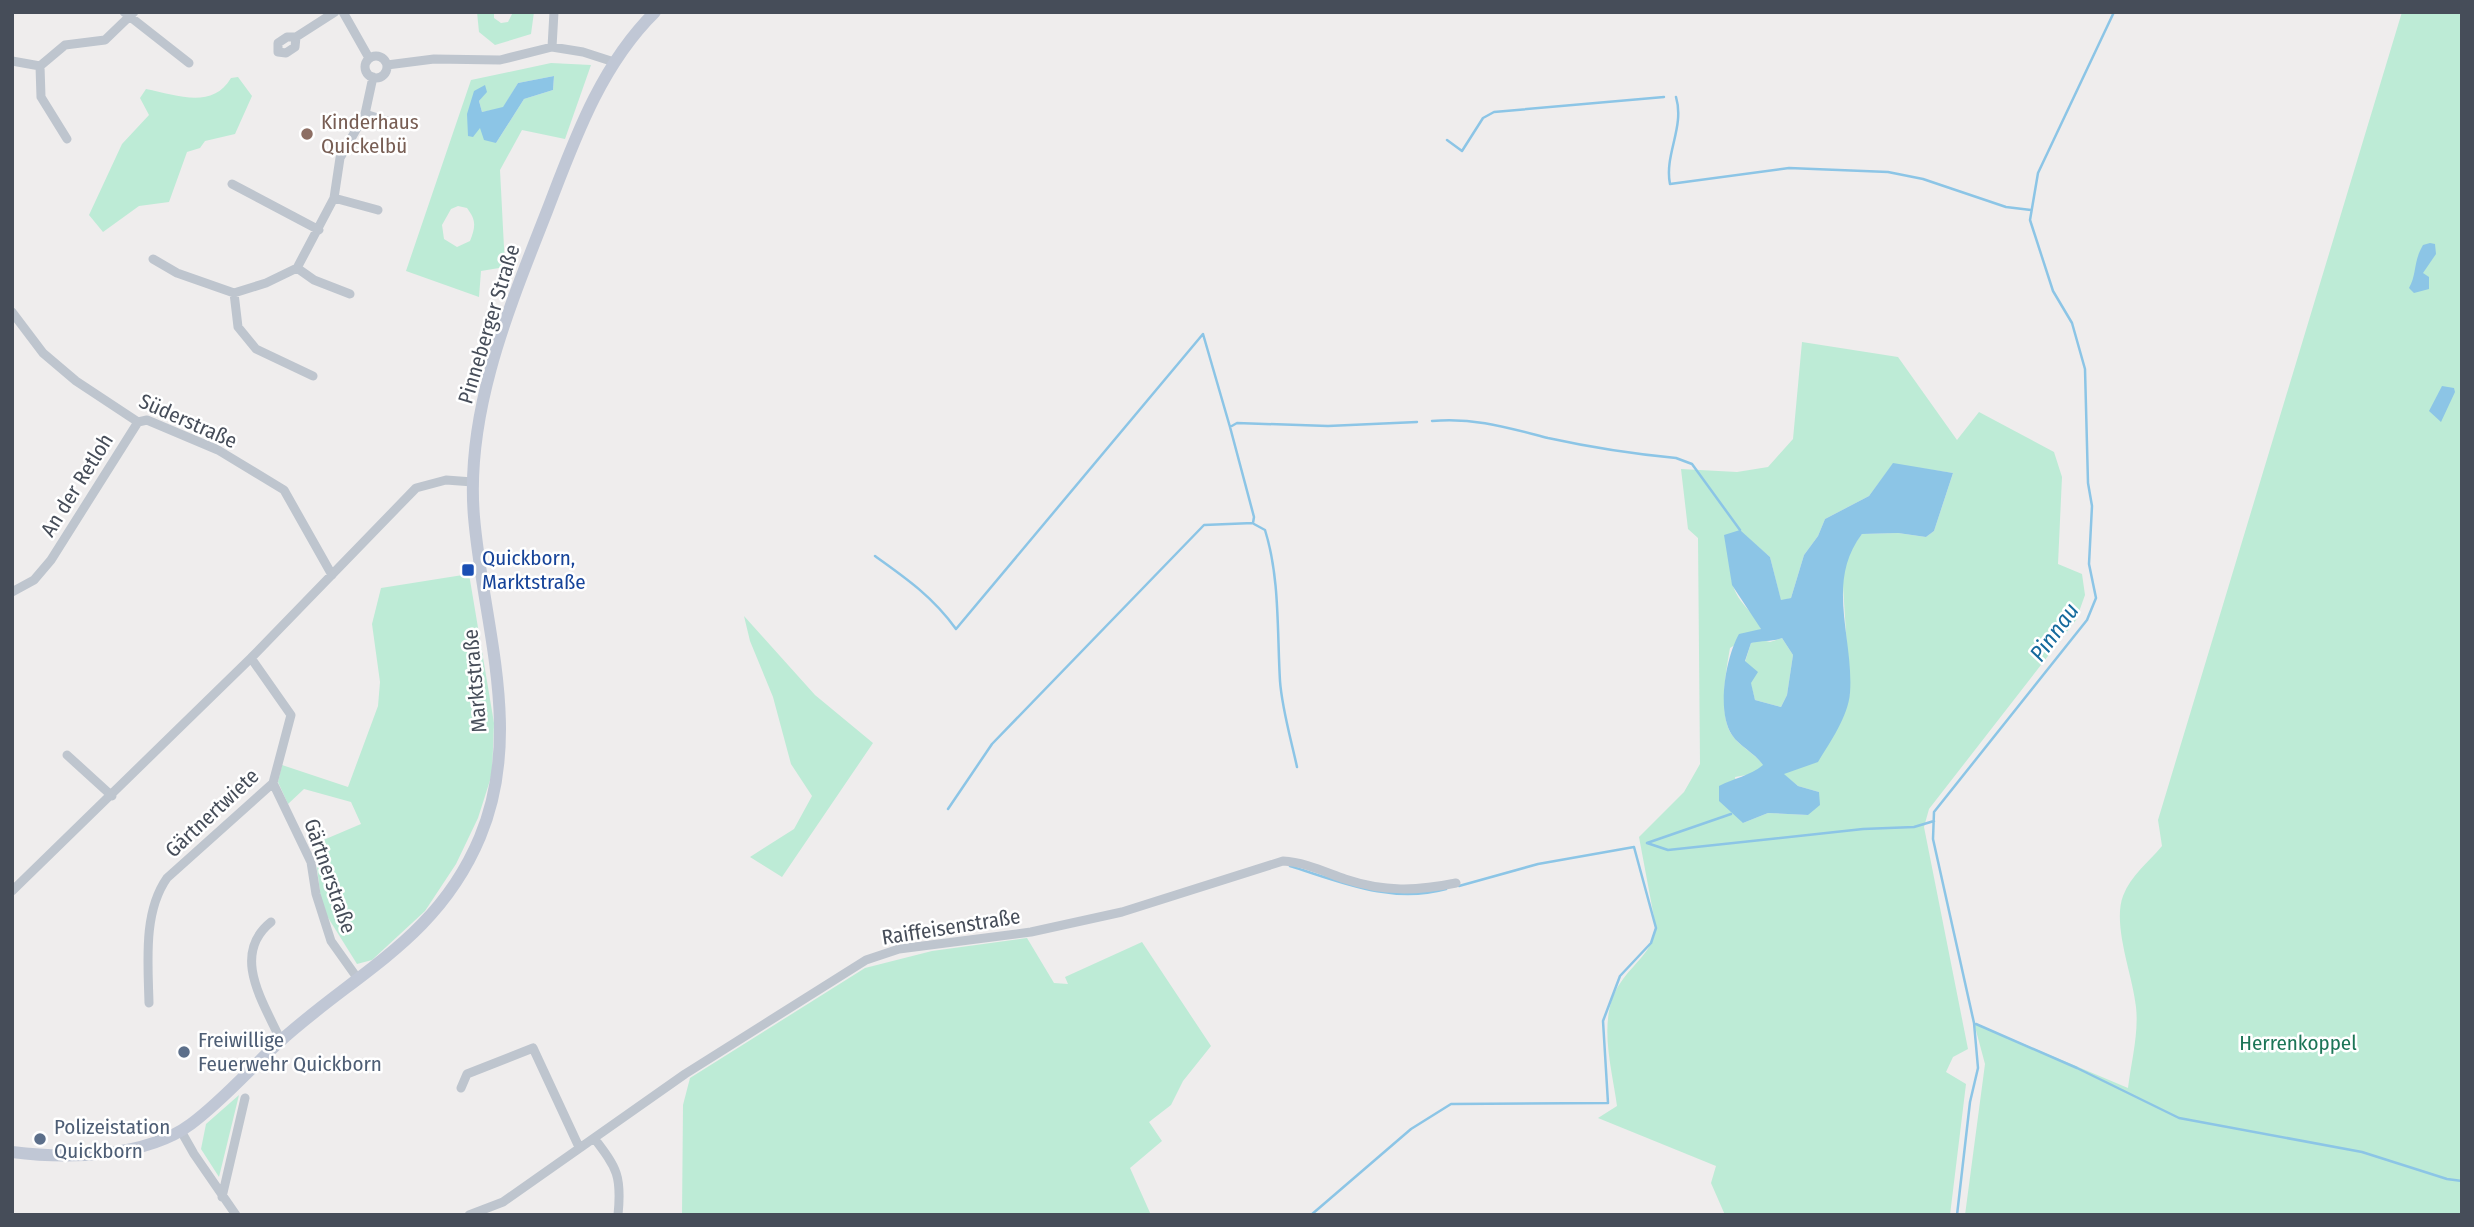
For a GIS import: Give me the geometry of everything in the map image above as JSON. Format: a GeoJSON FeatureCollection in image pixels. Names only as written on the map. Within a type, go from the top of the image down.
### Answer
{"type":"FeatureCollection","features":[{"type":"Feature","properties":{"kind":"main road","name":"Pinneberger Straße"},"geometry":{"type":"LineString","coordinates":[[472,482],[476,441],[494,359],[569,155],[614,62],[654,12]]}},
{"type":"Feature","properties":{"kind":"main road","name":"Marktstraße"},"geometry":{"type":"LineString","coordinates":[[12,1152],[40,1156],[77,1156],[124,1151],[181,1130],[212,1107],[281,1041],[404,944],[445,901],[481,835],[492,798],[499,758],[500,692],[474,519],[472,482]]}},
{"type":"Feature","properties":{"kind":"main road","name":"Marktstraße"},"geometry":{"type":"LineString","coordinates":[[12,1161],[30,1161],[40,1156]]}},
{"type":"Feature","properties":{"kind":"street"},"geometry":{"type":"LineString","coordinates":[[552,47],[554,12]]}},
{"type":"Feature","properties":{"kind":"street"},"geometry":{"type":"LineString","coordinates":[[296,37],[342,13],[369,58],[366,69],[373,77],[382,77],[387,65],[384,59],[376,56],[369,58]]}},
{"type":"Feature","properties":{"kind":"street"},"geometry":{"type":"LineString","coordinates":[[40,66],[65,45],[105,40],[129,14],[190,63]]}},
{"type":"Feature","properties":{"kind":"street"},"geometry":{"type":"LineString","coordinates":[[387,65],[435,59],[500,60],[552,47],[583,52],[614,62]]}},
{"type":"Feature","properties":{"kind":"street"},"geometry":{"type":"LineString","coordinates":[[12,61],[40,66]]}},
{"type":"Feature","properties":{"kind":"street"},"geometry":{"type":"LineString","coordinates":[[40,66],[41,97],[67,139]]}},
{"type":"Feature","properties":{"kind":"street"},"geometry":{"type":"LineString","coordinates":[[153,259],[177,273],[234,293],[266,283],[297,268],[334,198],[340,158],[365,114],[373,77]]}},
{"type":"Feature","properties":{"kind":"street"},"geometry":{"type":"LineString","coordinates":[[365,114],[403,126]]}},
{"type":"Feature","properties":{"kind":"street"},"geometry":{"type":"LineString","coordinates":[[232,184],[319,230]]}},
{"type":"Feature","properties":{"kind":"street"},"geometry":{"type":"LineString","coordinates":[[334,198],[378,210]]}},
{"type":"Feature","properties":{"kind":"street"},"geometry":{"type":"LineString","coordinates":[[297,268],[314,280],[350,294]]}},
{"type":"Feature","properties":{"kind":"street"},"geometry":{"type":"LineString","coordinates":[[234,293],[239,327],[256,349],[313,376]]}},
{"type":"Feature","properties":{"kind":"street","name":"Süderstraße"},"geometry":{"type":"LineString","coordinates":[[12,312],[43,353],[76,380],[138,422],[147,420],[218,450],[284,490],[332,576]]}},
{"type":"Feature","properties":{"kind":"street","name":"An der Retloh"},"geometry":{"type":"LineString","coordinates":[[12,592],[34,580],[51,560],[138,422]]}},
{"type":"Feature","properties":{"kind":"street"},"geometry":{"type":"LineString","coordinates":[[12,891],[251,658],[416,488],[446,480],[472,482]]}},
{"type":"Feature","properties":{"kind":"street","name":"Gärtnertwiete"},"geometry":{"type":"LineString","coordinates":[[149,1003],[152,910],[158,891],[167,878],[273,783],[290,715],[251,658]]}},
{"type":"Feature","properties":{"kind":"street"},"geometry":{"type":"LineString","coordinates":[[66,755],[112,796]]}},
{"type":"Feature","properties":{"kind":"street","name":"Gärtnerstraße"},"geometry":{"type":"LineString","coordinates":[[273,783],[311,862],[316,894],[331,941],[358,979]]}},
{"type":"Feature","properties":{"kind":"street","name":"Raiffeisenstraße"},"geometry":{"type":"LineString","coordinates":[[469,1215],[503,1202],[579,1147],[841,973],[899,948],[1031,932],[1122,912],[1283,861],[1295,861],[1349,880],[1394,891],[1422,890],[1456,883]]}},
{"type":"Feature","properties":{"kind":"street"},"geometry":{"type":"LineString","coordinates":[[271,922],[259,932],[251,952],[250,965],[252,977],[281,1041]]}},
{"type":"Feature","properties":{"kind":"street"},"geometry":{"type":"LineString","coordinates":[[461,1088],[467,1074],[533,1048],[579,1147]]}},
{"type":"Feature","properties":{"kind":"street"},"geometry":{"type":"LineString","coordinates":[[222,1197],[246,1098]]}},
{"type":"Feature","properties":{"kind":"street"},"geometry":{"type":"LineString","coordinates":[[181,1130],[236,1215]]}},
{"type":"Feature","properties":{"kind":"street"},"geometry":{"type":"LineString","coordinates":[[594,1138],[615,1165],[620,1178],[618,1215]]}},
{"type":"Feature","properties":{"kind":"green space"},"geometry":{"type":"Polygon","coordinates":[[[477,12],[494,12],[494,18],[501,23],[508,22],[513,12],[534,12],[531,34],[495,45],[479,32],[477,12]]]}},
{"type":"Feature","properties":{"kind":"green space","name":"Herrenkoppel"},"geometry":{"type":"Polygon","coordinates":[[[2402,12],[2462,12],[2462,1215],[1965,1215],[1985,1064],[1974,1023],[2128,1088],[2137,1017],[2121,936],[2120,908],[2123,896],[2135,875],[2162,846],[2158,820],[2402,12]]]}},
{"type":"Feature","properties":{"kind":"green space"},"geometry":{"type":"Polygon","coordinates":[[[551,63],[591,65],[565,139],[522,130],[500,170],[505,267],[481,271],[479,297],[406,271],[471,80],[551,63]],[[554,76],[518,83],[503,108],[482,112],[479,101],[486,92],[474,91],[480,127],[496,143],[524,99],[553,90],[554,76]],[[458,206],[451,209],[442,225],[444,239],[457,247],[470,241],[474,227],[467,208],[458,206]]]}},
{"type":"Feature","properties":{"kind":"green space"},"geometry":{"type":"Polygon","coordinates":[[[238,77],[252,96],[235,134],[205,141],[200,148],[187,152],[169,202],[139,206],[103,232],[89,215],[122,144],[149,115],[140,98],[146,89],[182,97],[204,97],[223,88],[231,78],[238,77]]]}},
{"type":"Feature","properties":{"kind":"green space"},"geometry":{"type":"Polygon","coordinates":[[[1802,342],[1898,357],[1957,440],[1979,412],[2054,452],[2062,477],[2058,564],[2082,574],[2085,595],[2076,620],[1929,809],[1924,827],[1968,1049],[1953,1057],[1946,1072],[1966,1084],[1950,1215],[1725,1215],[1711,1183],[1716,1166],[1598,1118],[1617,1106],[1609,1059],[1607,1026],[1613,996],[1651,944],[1656,928],[1639,837],[1684,792],[1700,764],[1698,538],[1688,529],[1681,469],[1737,472],[1768,467],[1793,439],[1802,342]],[[1893,464],[1869,496],[1825,519],[1818,536],[1804,555],[1791,598],[1781,601],[1770,557],[1740,531],[1732,558],[1731,575],[1741,601],[1761,629],[1730,648],[1724,693],[1725,716],[1735,739],[1764,766],[1752,774],[1735,777],[1743,823],[1768,813],[1808,815],[1819,792],[1798,786],[1783,774],[1850,694],[1842,571],[1850,550],[1862,534],[1898,533],[1926,537],[1934,531],[1953,473],[1893,464]]]}},
{"type":"Feature","properties":{"kind":"green space"},"geometry":{"type":"Polygon","coordinates":[[[469,574],[494,723],[492,774],[478,818],[456,864],[425,911],[372,960],[357,964],[322,908],[314,844],[361,824],[351,802],[304,789],[288,804],[278,782],[282,765],[348,787],[378,706],[380,682],[372,624],[381,588],[469,574]]]}},
{"type":"Feature","properties":{"kind":"green space"},"geometry":{"type":"Polygon","coordinates":[[[744,616],[815,695],[873,743],[782,877],[750,857],[794,829],[812,796],[791,764],[773,697],[750,641],[744,616]]]}},
{"type":"Feature","properties":{"kind":"green space"},"geometry":{"type":"Polygon","coordinates":[[[1782,638],[1793,655],[1787,695],[1781,707],[1755,700],[1745,662],[1751,643],[1782,638]]]}},
{"type":"Feature","properties":{"kind":"green space"},"geometry":{"type":"Polygon","coordinates":[[[1027,938],[1054,983],[1068,984],[1065,977],[1142,942],[1211,1046],[1183,1081],[1171,1105],[1149,1122],[1162,1141],[1130,1168],[1151,1215],[682,1215],[683,1105],[690,1078],[865,968],[932,951],[1027,938]]]}},
{"type":"Feature","properties":{"kind":"green space"},"geometry":{"type":"Polygon","coordinates":[[[239,1095],[219,1177],[201,1149],[206,1124],[239,1095]]]}},
{"type":"Feature","properties":{"kind":"water"},"geometry":{"type":"Polygon","coordinates":[[[554,76],[553,90],[524,99],[496,143],[484,140],[480,128],[473,137],[468,136],[467,114],[474,91],[485,85],[487,92],[479,101],[482,112],[503,107],[518,83],[554,76]]]}},
{"type":"Feature","properties":{"kind":"water"},"geometry":{"type":"Polygon","coordinates":[[[2435,244],[2436,254],[2423,273],[2429,277],[2429,289],[2414,293],[2409,288],[2418,257],[2423,245],[2435,244]]]}},
{"type":"Feature","properties":{"kind":"water"},"geometry":{"type":"Polygon","coordinates":[[[2442,386],[2454,388],[2455,392],[2441,422],[2429,411],[2442,386]]]}},
{"type":"Feature","properties":{"kind":"water"},"geometry":{"type":"Polygon","coordinates":[[[1893,463],[1953,473],[1934,531],[1926,537],[1898,533],[1862,534],[1851,552],[1843,591],[1850,672],[1849,702],[1838,729],[1818,762],[1784,774],[1798,786],[1819,792],[1820,805],[1808,815],[1768,813],[1743,823],[1719,801],[1719,786],[1763,765],[1739,743],[1727,725],[1725,684],[1730,656],[1739,634],[1761,629],[1732,585],[1724,535],[1740,530],[1770,557],[1781,600],[1791,598],[1804,555],[1818,536],[1825,519],[1869,496],[1893,463]],[[1782,638],[1751,643],[1745,661],[1758,672],[1751,683],[1755,700],[1781,707],[1787,695],[1793,655],[1782,638]]]}},
{"type":"Feature","properties":{"kind":"waterway","name":"Pinnau"},"geometry":{"type":"LineString","coordinates":[[1957,1215],[1970,1102],[1978,1068],[1974,1023],[1933,839],[1934,812],[2087,620],[2096,598],[2089,564],[2092,506],[2088,483],[2085,369],[2072,323],[2053,291],[2030,220],[2038,173],[2114,12]]}},
{"type":"Feature","properties":{"kind":"waterway"},"geometry":{"type":"LineString","coordinates":[[1447,140],[1462,151],[1483,118],[1494,112],[1664,97]]}},
{"type":"Feature","properties":{"kind":"waterway"},"geometry":{"type":"LineString","coordinates":[[1676,97],[1678,119],[1670,162],[1670,184],[1789,168],[1888,172],[1923,179],[2006,207],[2031,210]]}},
{"type":"Feature","properties":{"kind":"waterway"},"geometry":{"type":"LineString","coordinates":[[875,556],[928,598],[956,629],[1203,334],[1230,427],[1237,423],[1328,426],[1417,422]]}},
{"type":"Feature","properties":{"kind":"waterway"},"geometry":{"type":"LineString","coordinates":[[1432,421],[1477,422],[1579,444],[1676,458],[1692,464],[1740,530]]}},
{"type":"Feature","properties":{"kind":"waterway"},"geometry":{"type":"LineString","coordinates":[[948,809],[992,744],[1204,525],[1253,523],[1254,517],[1230,427]]}},
{"type":"Feature","properties":{"kind":"waterway"},"geometry":{"type":"LineString","coordinates":[[1254,524],[1265,530],[1270,548],[1277,605],[1281,692],[1297,767]]}},
{"type":"Feature","properties":{"kind":"waterway"},"geometry":{"type":"LineString","coordinates":[[1647,843],[1731,814]]}},
{"type":"Feature","properties":{"kind":"waterway"},"geometry":{"type":"LineString","coordinates":[[1647,843],[1668,850],[1863,829],[1914,827],[1934,821]]}},
{"type":"Feature","properties":{"kind":"waterway"},"geometry":{"type":"LineString","coordinates":[[1311,1215],[1411,1129],[1451,1104],[1608,1103],[1603,1021],[1620,976],[1651,943],[1656,928],[1634,847],[1538,864],[1459,886]]}},
{"type":"Feature","properties":{"kind":"waterway"},"geometry":{"type":"LineString","coordinates":[[1290,866],[1386,893],[1426,893],[1446,889]]}},
{"type":"Feature","properties":{"kind":"waterway"},"geometry":{"type":"LineString","coordinates":[[1976,1024],[2077,1068],[2179,1118],[2362,1152],[2447,1179],[2462,1181]]}},
{"type":"Feature","properties":{"kind":"place","name":"Kinderhaus Quickelbü"},"geometry":{"type":"Point","coordinates":[307,134]}},
{"type":"Feature","properties":{"kind":"place","name":"Quickborn, Marktstraße"},"geometry":{"type":"Point","coordinates":[468,570]}},
{"type":"Feature","properties":{"kind":"place","name":"Freiwillige Feuerwehr Quickborn"},"geometry":{"type":"Point","coordinates":[184,1052]}},
{"type":"Feature","properties":{"kind":"place","name":"Polizeistation Quickborn"},"geometry":{"type":"Point","coordinates":[40,1139]}}]}
